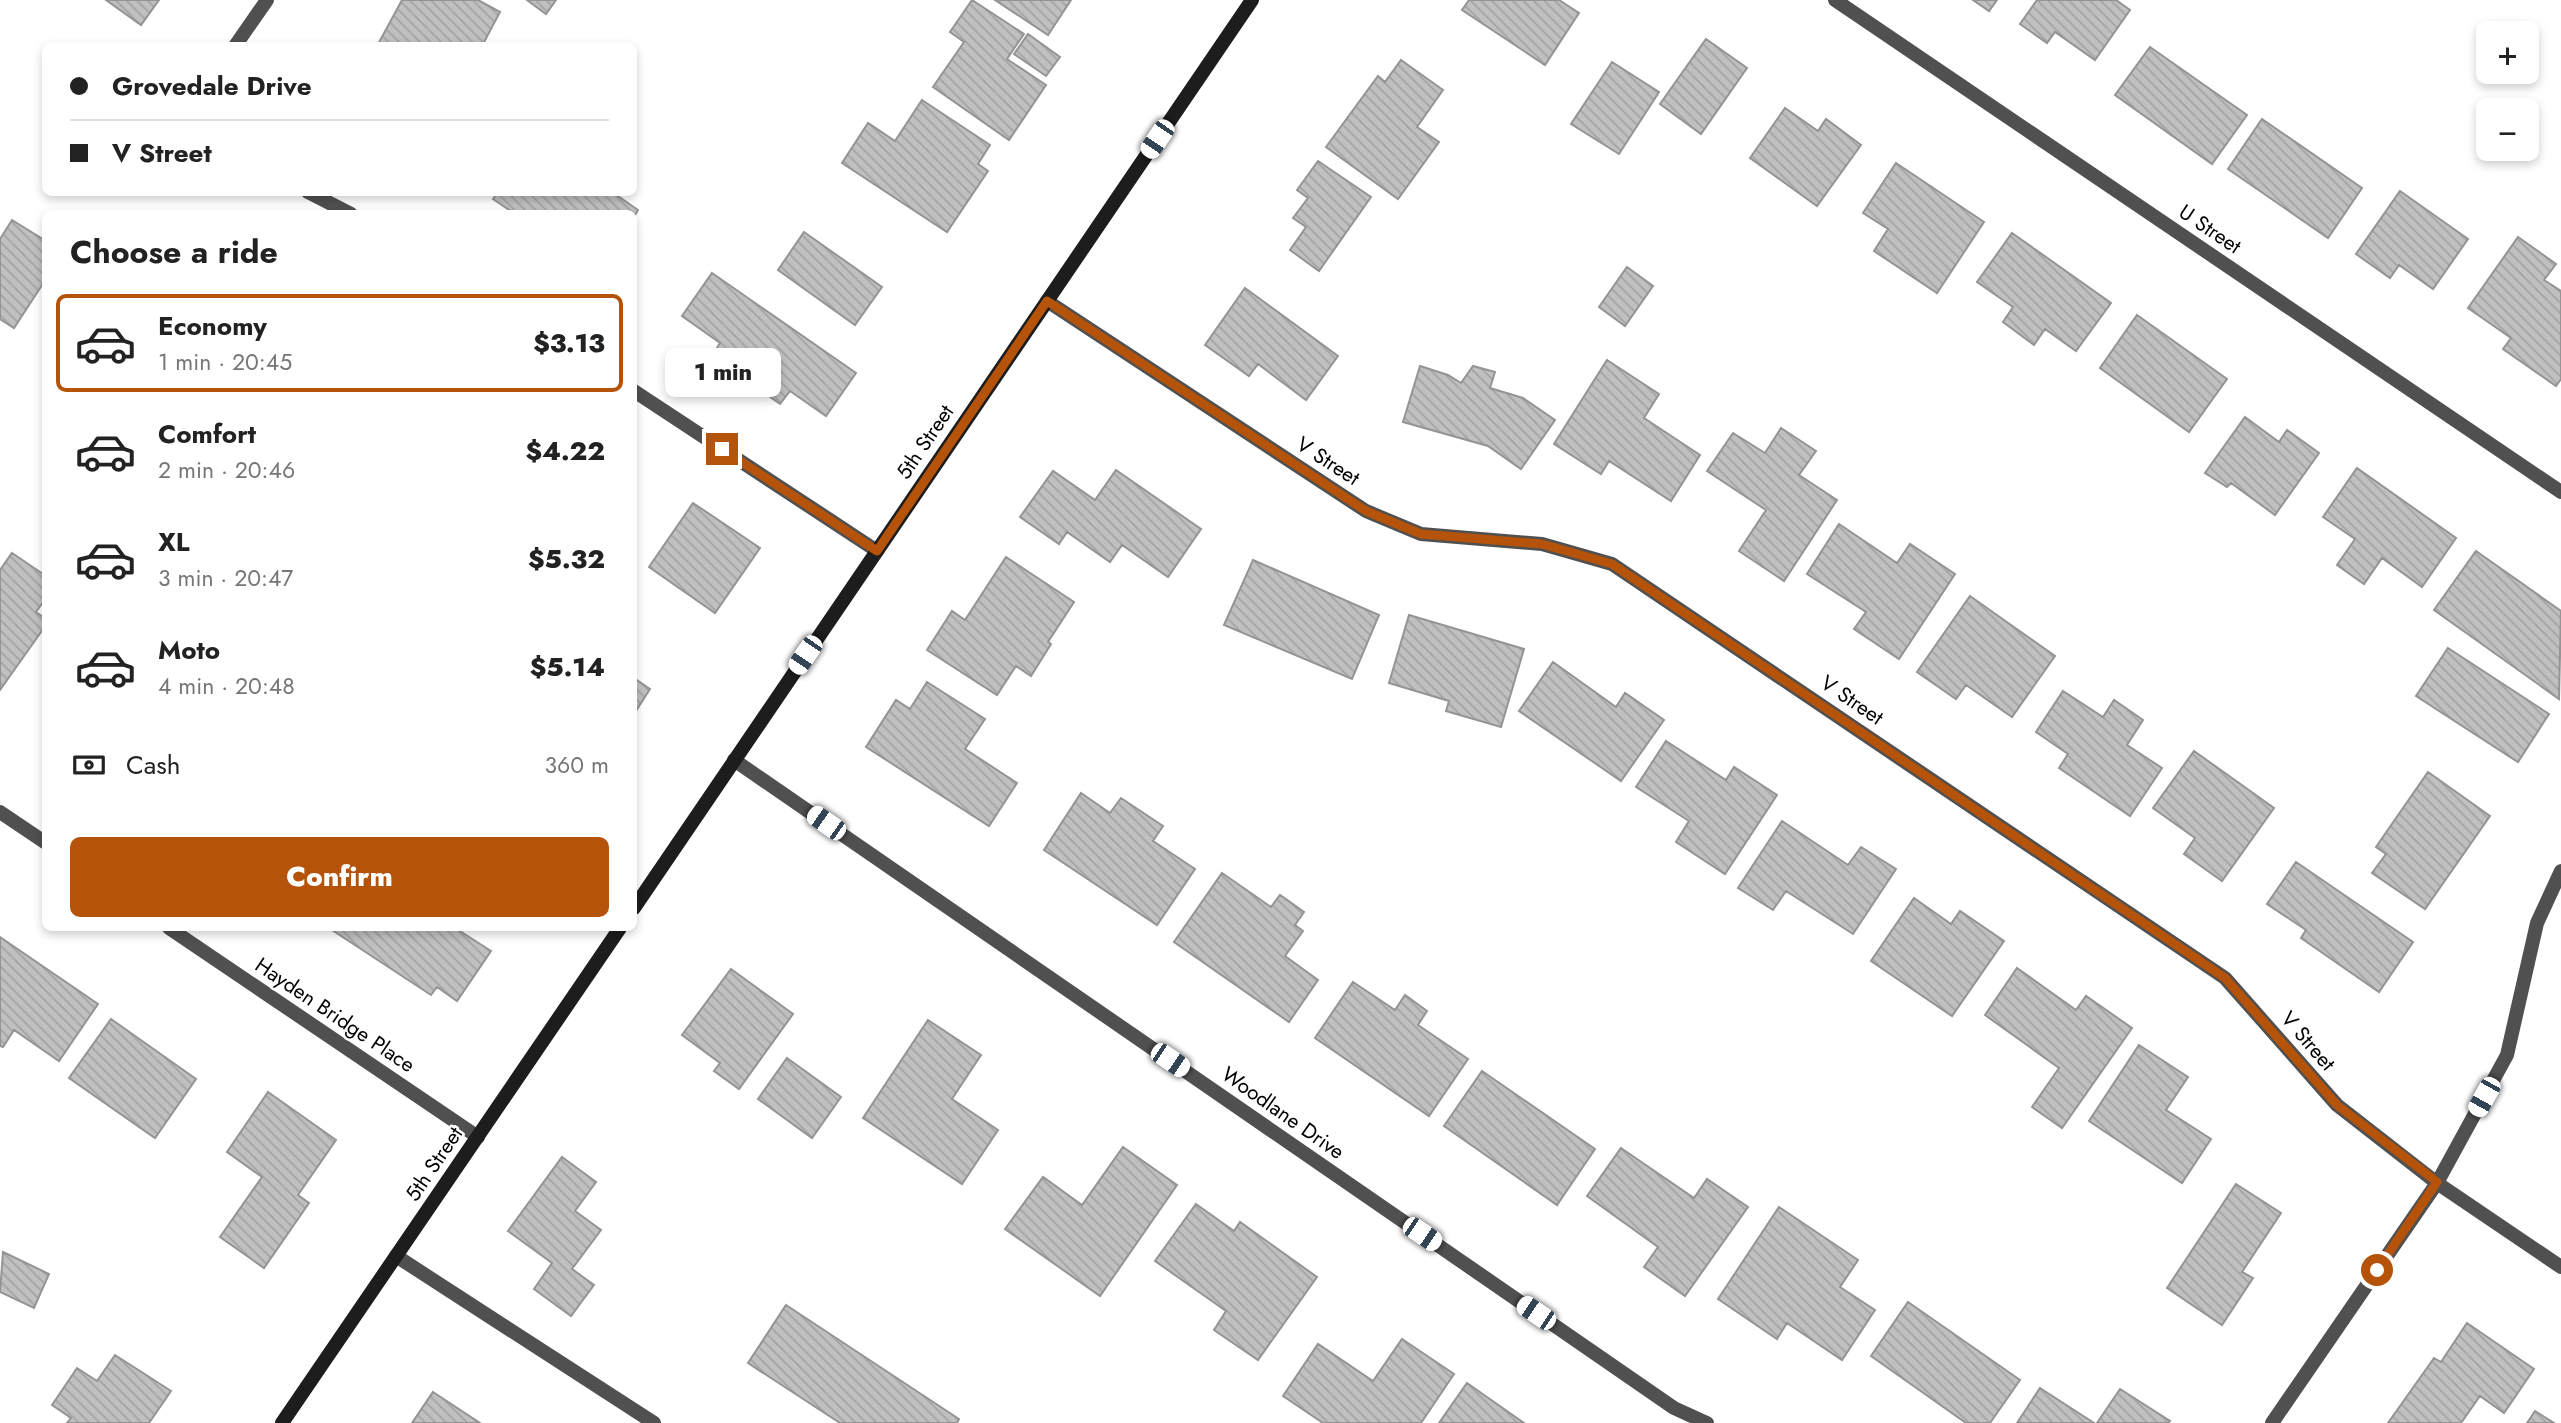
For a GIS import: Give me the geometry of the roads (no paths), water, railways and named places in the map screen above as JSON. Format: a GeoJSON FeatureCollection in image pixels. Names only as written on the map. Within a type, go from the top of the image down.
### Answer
{"type":"FeatureCollection","features":[{"type":"Feature","properties":{"kind":"main road","name":"5th Street"},"geometry":{"type":"LineString","coordinates":[[637,904],[1252,0]]}},
{"type":"Feature","properties":{"kind":"main road","name":"5th Street"},"geometry":{"type":"LineString","coordinates":[[282,1423],[618,931]]}},
{"type":"Feature","properties":{"kind":"street"},"geometry":{"type":"LineString","coordinates":[[238,42],[267,0]]}},
{"type":"Feature","properties":{"kind":"street","name":"U Street"},"geometry":{"type":"LineString","coordinates":[[1835,0],[2561,492]]}},
{"type":"Feature","properties":{"kind":"street"},"geometry":{"type":"LineString","coordinates":[[316,196],[343,210]]}},
{"type":"Feature","properties":{"kind":"street","name":"V Street"},"geometry":{"type":"LineString","coordinates":[[1047,301],[1366,511],[1421,534],[1542,544],[1612,564],[2225,978],[2337,1105],[2437,1182],[2561,1267]]}},
{"type":"Feature","properties":{"kind":"street"},"geometry":{"type":"LineString","coordinates":[[637,393],[877,551]]}},
{"type":"Feature","properties":{"kind":"street","name":"Woodlane Drive"},"geometry":{"type":"LineString","coordinates":[[734,760],[1674,1408],[1707,1423]]}},
{"type":"Feature","properties":{"kind":"street"},"geometry":{"type":"LineString","coordinates":[[0,812],[42,840]]}},
{"type":"Feature","properties":{"kind":"street"},"geometry":{"type":"LineString","coordinates":[[2272,1423],[2437,1182],[2507,1055],[2537,923],[2561,871]]}},
{"type":"Feature","properties":{"kind":"street","name":"Hayden Bridge Place"},"geometry":{"type":"LineString","coordinates":[[173,931],[478,1137]]}},
{"type":"Feature","properties":{"kind":"street"},"geometry":{"type":"LineString","coordinates":[[397,1256],[654,1423]]}}]}
